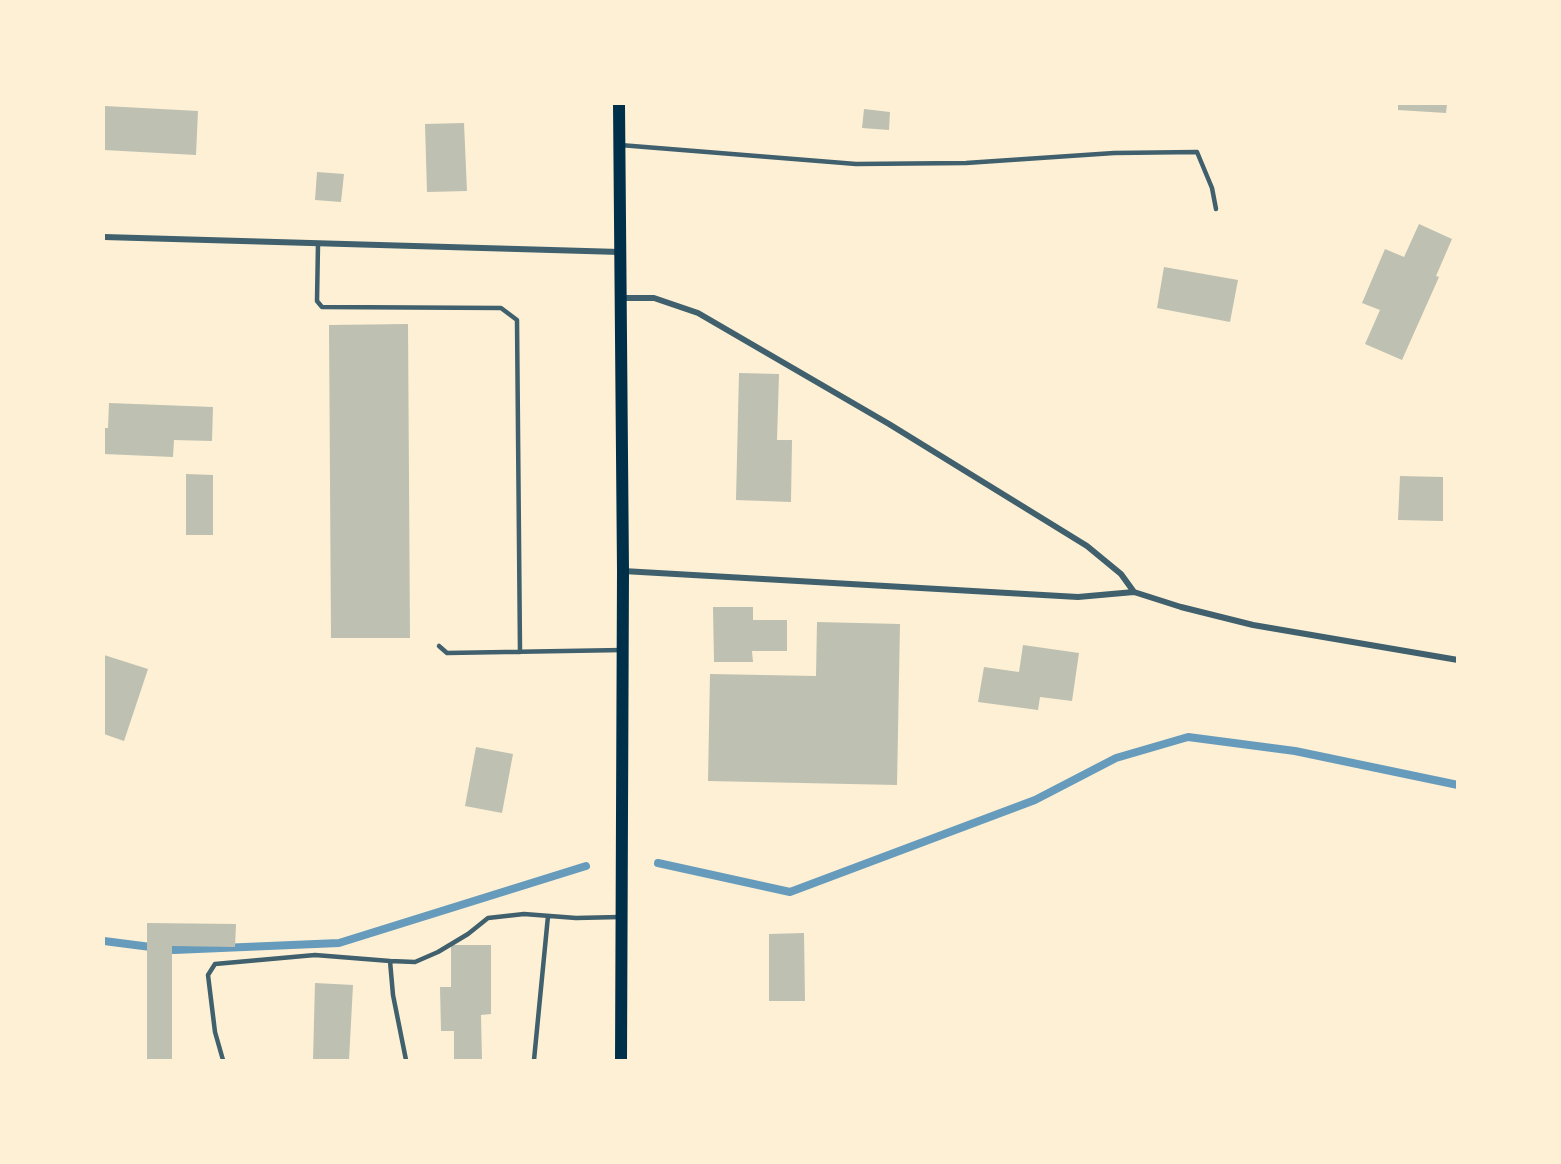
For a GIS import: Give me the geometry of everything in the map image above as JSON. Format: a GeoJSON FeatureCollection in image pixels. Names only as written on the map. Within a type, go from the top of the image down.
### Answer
{"type":"FeatureCollection","features":[{"type":"Feature","properties":{"kind":"main road"},"geometry":{"type":"LineString","coordinates":[[619,104],[622,571],[621,1060]]}},
{"type":"Feature","properties":{"kind":"street"},"geometry":{"type":"LineString","coordinates":[[104,237],[620,252]]}},
{"type":"Feature","properties":{"kind":"street"},"geometry":{"type":"LineString","coordinates":[[621,298],[654,298],[698,313],[889,424],[1087,546],[1121,574],[1134,592]]}},
{"type":"Feature","properties":{"kind":"street"},"geometry":{"type":"LineString","coordinates":[[622,571],[1078,597],[1134,592],[1252,625],[1458,660]]}},
{"type":"Feature","properties":{"kind":"lane"},"geometry":{"type":"LineString","coordinates":[[620,145],[856,164],[966,163],[1114,153],[1197,152],[1212,188],[1216,209]]}},
{"type":"Feature","properties":{"kind":"lane"},"geometry":{"type":"LineString","coordinates":[[318,243],[317,302],[322,307],[501,308],[517,320],[520,652]]}},
{"type":"Feature","properties":{"kind":"lane"},"geometry":{"type":"LineString","coordinates":[[439,646],[447,653],[622,650]]}},
{"type":"Feature","properties":{"kind":"lane"},"geometry":{"type":"LineString","coordinates":[[223,1060],[215,1032],[208,975],[215,964],[315,955],[415,962],[438,952],[468,934],[488,918],[524,914],[576,918],[622,916]]}},
{"type":"Feature","properties":{"kind":"lane"},"geometry":{"type":"LineString","coordinates":[[534,1060],[548,916]]}},
{"type":"Feature","properties":{"kind":"lane"},"geometry":{"type":"LineString","coordinates":[[390,961],[393,995],[406,1060]]}},
{"type":"Feature","properties":{"kind":"building"},"geometry":{"type":"Polygon","coordinates":[[[1398,104],[1447,104],[1446,113],[1398,110],[1398,104]]]}},
{"type":"Feature","properties":{"kind":"building"},"geometry":{"type":"Polygon","coordinates":[[[105,106],[198,111],[196,155],[104,150],[105,106]]]}},
{"type":"Feature","properties":{"kind":"building"},"geometry":{"type":"Polygon","coordinates":[[[864,109],[890,112],[889,130],[862,128],[864,109]]]}},
{"type":"Feature","properties":{"kind":"building"},"geometry":{"type":"Polygon","coordinates":[[[464,123],[467,191],[427,192],[425,124],[464,123]]]}},
{"type":"Feature","properties":{"kind":"building"},"geometry":{"type":"Polygon","coordinates":[[[317,172],[344,174],[341,202],[315,200],[317,172]]]}},
{"type":"Feature","properties":{"kind":"building"},"geometry":{"type":"Polygon","coordinates":[[[1419,224],[1452,239],[1436,276],[1439,277],[1402,360],[1365,344],[1380,310],[1362,303],[1385,249],[1404,257],[1419,224]]]}},
{"type":"Feature","properties":{"kind":"building"},"geometry":{"type":"Polygon","coordinates":[[[1164,267],[1238,280],[1230,322],[1157,308],[1164,267]]]}},
{"type":"Feature","properties":{"kind":"building"},"geometry":{"type":"Polygon","coordinates":[[[408,324],[410,638],[331,638],[329,325],[408,324]]]}},
{"type":"Feature","properties":{"kind":"building"},"geometry":{"type":"Polygon","coordinates":[[[739,373],[779,374],[777,440],[792,440],[791,502],[736,500],[739,373]]]}},
{"type":"Feature","properties":{"kind":"building"},"geometry":{"type":"Polygon","coordinates":[[[109,403],[213,407],[212,441],[174,440],[173,457],[104,454],[104,428],[108,428],[109,403]]]}},
{"type":"Feature","properties":{"kind":"building"},"geometry":{"type":"Polygon","coordinates":[[[186,474],[213,475],[213,535],[186,535],[186,474]]]}},
{"type":"Feature","properties":{"kind":"building"},"geometry":{"type":"Polygon","coordinates":[[[1400,476],[1443,477],[1443,521],[1398,520],[1400,476]]]}},
{"type":"Feature","properties":{"kind":"building"},"geometry":{"type":"Polygon","coordinates":[[[713,607],[753,607],[753,620],[787,620],[787,651],[752,651],[753,662],[714,662],[713,607]]]}},
{"type":"Feature","properties":{"kind":"building"},"geometry":{"type":"Polygon","coordinates":[[[817,622],[900,624],[897,785],[708,781],[710,674],[816,676],[817,622]]]}},
{"type":"Feature","properties":{"kind":"building"},"geometry":{"type":"Polygon","coordinates":[[[1023,645],[1079,653],[1072,701],[1040,697],[1038,710],[978,702],[984,667],[1019,672],[1023,645]]]}},
{"type":"Feature","properties":{"kind":"building"},"geometry":{"type":"Polygon","coordinates":[[[104,655],[148,669],[124,741],[104,734],[104,655]]]}},
{"type":"Feature","properties":{"kind":"building"},"geometry":{"type":"Polygon","coordinates":[[[476,747],[513,754],[502,813],[465,806],[476,747]]]}},
{"type":"Feature","properties":{"kind":"building"},"geometry":{"type":"Polygon","coordinates":[[[147,923],[236,924],[235,947],[172,946],[172,1060],[147,1060],[147,923]]]}},
{"type":"Feature","properties":{"kind":"building"},"geometry":{"type":"Polygon","coordinates":[[[804,933],[805,1001],[769,1001],[769,934],[804,933]]]}},
{"type":"Feature","properties":{"kind":"building"},"geometry":{"type":"Polygon","coordinates":[[[451,945],[491,945],[491,1014],[481,1015],[482,1060],[454,1060],[454,1031],[441,1031],[440,987],[451,987],[451,945]]]}},
{"type":"Feature","properties":{"kind":"building"},"geometry":{"type":"Polygon","coordinates":[[[315,983],[353,985],[349,1060],[313,1060],[315,983]]]}},
{"type":"Feature","properties":{"kind":"waterway"},"geometry":{"type":"LineString","coordinates":[[658,863],[790,892],[1035,800],[1116,758],[1188,737],[1295,751],[1458,785]]}},
{"type":"Feature","properties":{"kind":"waterway"},"geometry":{"type":"LineString","coordinates":[[104,941],[174,950],[339,943],[586,866]]}}]}
